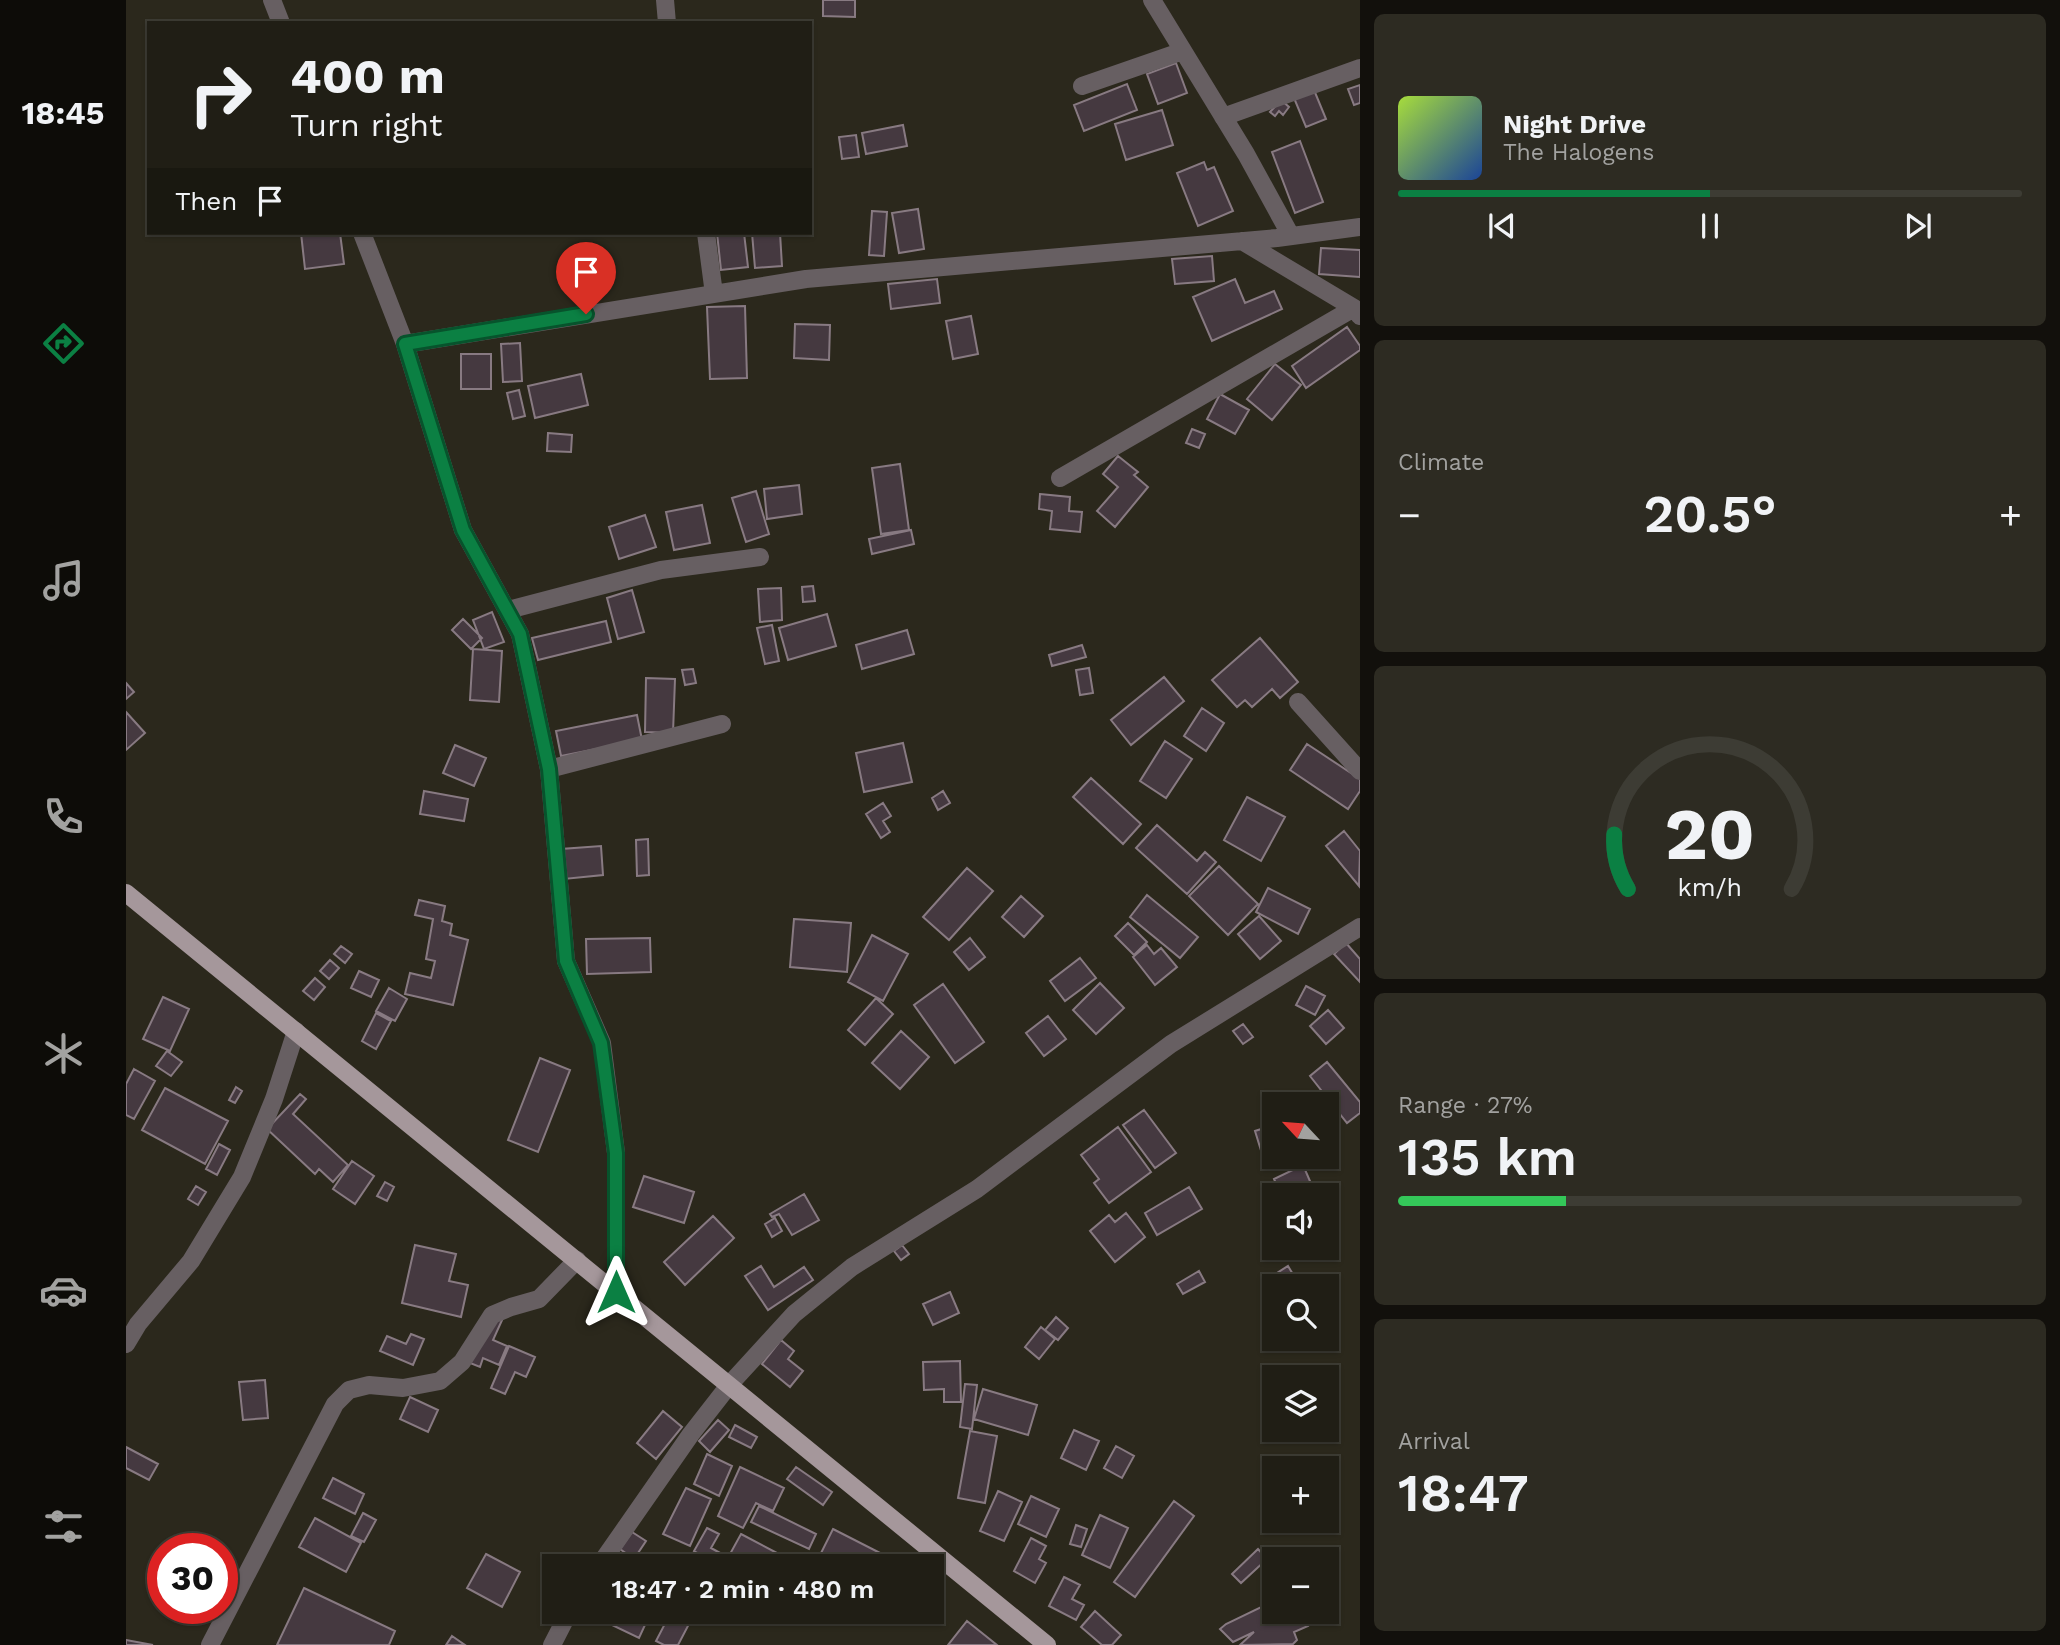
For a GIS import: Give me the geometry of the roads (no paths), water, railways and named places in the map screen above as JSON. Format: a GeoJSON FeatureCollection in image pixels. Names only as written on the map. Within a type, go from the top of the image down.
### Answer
{"type":"FeatureCollection","features":[{"type":"Feature","properties":{"kind":"main road"},"geometry":{"type":"LineString","coordinates":[[126,893],[1046,1645]]}},
{"type":"Feature","properties":{"kind":"street"},"geometry":{"type":"LineString","coordinates":[[272,0],[280,21]]}},
{"type":"Feature","properties":{"kind":"street"},"geometry":{"type":"LineString","coordinates":[[665,0],[667,21]]}},
{"type":"Feature","properties":{"kind":"street"},"geometry":{"type":"LineString","coordinates":[[1152,0],[1223,117],[1290,236]]}},
{"type":"Feature","properties":{"kind":"street"},"geometry":{"type":"LineString","coordinates":[[1082,86],[1183,51]]}},
{"type":"Feature","properties":{"kind":"street"},"geometry":{"type":"LineString","coordinates":[[1223,117],[1360,68]]}},
{"type":"Feature","properties":{"kind":"street"},"geometry":{"type":"LineString","coordinates":[[405,344],[806,279],[1242,241],[1360,227]]}},
{"type":"Feature","properties":{"kind":"street"},"geometry":{"type":"LineString","coordinates":[[363,235],[405,344],[463,530],[520,634],[549,769],[566,961],[601,1043],[605,1070],[616,1153],[616,1292]]}},
{"type":"Feature","properties":{"kind":"street"},"geometry":{"type":"LineString","coordinates":[[706,235],[714,294]]}},
{"type":"Feature","properties":{"kind":"street"},"geometry":{"type":"LineString","coordinates":[[1060,478],[1357,312],[1242,241]]}},
{"type":"Feature","properties":{"kind":"street"},"geometry":{"type":"LineString","coordinates":[[508,610],[661,570],[760,557]]}},
{"type":"Feature","properties":{"kind":"street"},"geometry":{"type":"LineString","coordinates":[[1298,702],[1360,771]]}},
{"type":"Feature","properties":{"kind":"street"},"geometry":{"type":"LineString","coordinates":[[549,769],[722,724]]}},
{"type":"Feature","properties":{"kind":"street"},"geometry":{"type":"LineString","coordinates":[[607,1554],[691,1434],[730,1384],[794,1314],[852,1267],[977,1189],[1171,1044],[1360,927]]}},
{"type":"Feature","properties":{"kind":"street"},"geometry":{"type":"LineString","coordinates":[[126,1344],[138,1324],[191,1261],[242,1177],[274,1099],[296,1031]]}},
{"type":"Feature","properties":{"kind":"street"},"geometry":{"type":"LineString","coordinates":[[210,1645],[335,1404],[349,1391],[369,1385],[403,1388],[440,1381],[462,1362],[492,1315],[539,1299],[577,1260]]}},
{"type":"Feature","properties":{"kind":"street"},"geometry":{"type":"LineString","coordinates":[[552,1645],[563,1624]]}}]}
